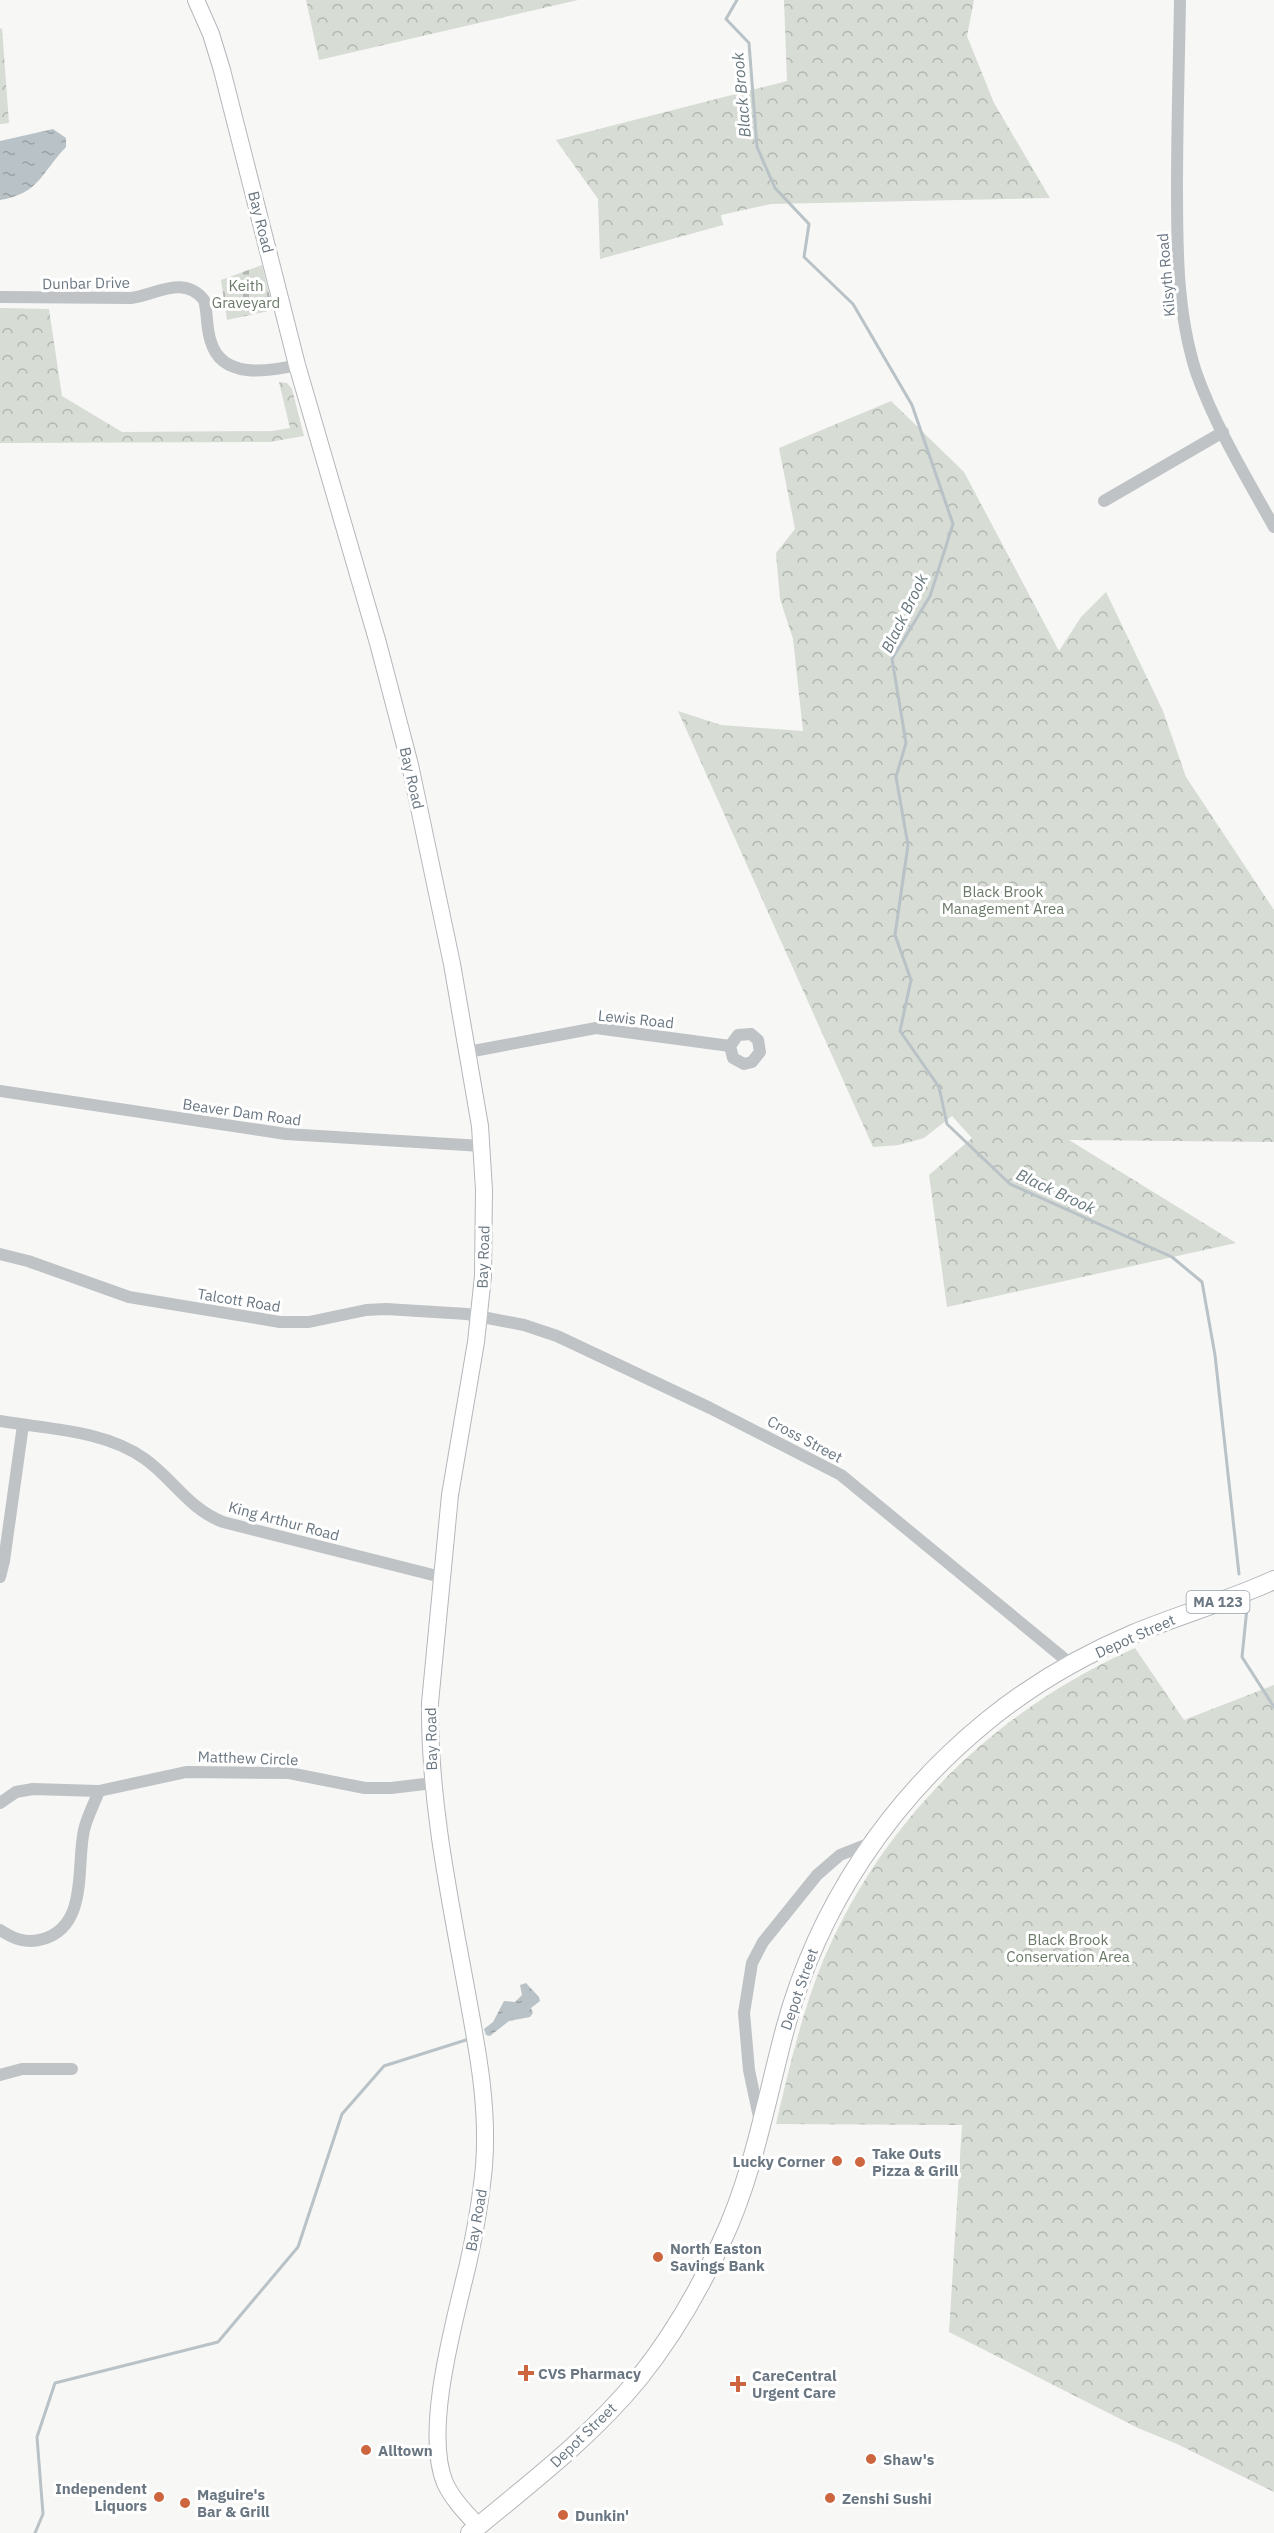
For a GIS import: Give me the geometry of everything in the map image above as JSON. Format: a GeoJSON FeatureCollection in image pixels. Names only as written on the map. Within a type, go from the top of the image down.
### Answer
{"type":"FeatureCollection","features":[{"type":"Feature","properties":{"kind":"highway","name":"Depot Street"},"geometry":{"type":"LineString","coordinates":[[474,2530],[568,2451],[626,2393],[652,2362],[685,2312],[723,2240],[739,2198],[786,2026],[807,1962],[838,1897],[874,1842],[920,1783],[967,1738],[1029,1689],[1133,1634],[1274,1580]]}},
{"type":"Feature","properties":{"kind":"main road","name":"Bay Road"},"geometry":{"type":"LineString","coordinates":[[196,0],[211,34],[222,70],[297,365],[378,643],[410,765],[468,1052],[482,1146],[484,1260],[480,1316],[454,1462],[430,1703],[433,1783],[479,2058],[486,2121],[478,2208],[444,2373],[439,2450],[445,2482],[474,2530]]}},
{"type":"Feature","properties":{"kind":"street","name":"Kilsyth Road"},"geometry":{"type":"LineString","coordinates":[[1180,0],[1177,171],[1179,281],[1185,324],[1196,370],[1209,406],[1274,527]]}},
{"type":"Feature","properties":{"kind":"street","name":"Dunbar Drive"},"geometry":{"type":"LineString","coordinates":[[0,297],[131,298],[148,296],[170,287],[190,288],[204,300],[211,344],[222,360],[233,367],[255,371],[297,365]]}},
{"type":"Feature","properties":{"kind":"street"},"geometry":{"type":"LineString","coordinates":[[1104,501],[1223,432]]}},
{"type":"Feature","properties":{"kind":"street","name":"Lewis Road"},"geometry":{"type":"LineString","coordinates":[[468,1052],[596,1028],[730,1046]]}},
{"type":"Feature","properties":{"kind":"street","name":"Beaver Dam Road"},"geometry":{"type":"LineString","coordinates":[[0,1091],[300,1136],[482,1146]]}},
{"type":"Feature","properties":{"kind":"street","name":"Talcott Road"},"geometry":{"type":"LineString","coordinates":[[0,1254],[28,1261],[129,1297],[280,1322],[309,1322],[376,1309],[480,1316]]}},
{"type":"Feature","properties":{"kind":"street","name":"Cross Street"},"geometry":{"type":"LineString","coordinates":[[480,1316],[524,1325],[574,1344],[768,1437],[841,1475],[989,1600],[1072,1665]]}},
{"type":"Feature","properties":{"kind":"street","name":"King Arthur Road"},"geometry":{"type":"LineString","coordinates":[[0,1421],[80,1434],[126,1448],[152,1464],[200,1510],[223,1522],[441,1577]]}},
{"type":"Feature","properties":{"kind":"street"},"geometry":{"type":"LineString","coordinates":[[0,1577],[23,1425]]}},
{"type":"Feature","properties":{"kind":"street","name":"Matthew Circle"},"geometry":{"type":"LineString","coordinates":[[0,1803],[16,1792],[33,1789],[99,1791],[186,1772],[289,1773],[365,1788],[391,1788],[433,1783]]}},
{"type":"Feature","properties":{"kind":"street"},"geometry":{"type":"LineString","coordinates":[[0,1930],[12,1938],[28,1942],[45,1939],[60,1931],[70,1918],[76,1904],[84,1829],[99,1791]]}},
{"type":"Feature","properties":{"kind":"street"},"geometry":{"type":"LineString","coordinates":[[761,2123],[753,2095],[744,2013],[752,1963],[763,1941],[817,1875],[840,1855],[874,1842]]}},
{"type":"Feature","properties":{"kind":"street"},"geometry":{"type":"LineString","coordinates":[[0,2075],[22,2069],[72,2069]]}},
{"type":"Feature","properties":{"kind":"green space"},"geometry":{"type":"Polygon","coordinates":[[[306,0],[578,0],[319,60],[306,0]]]}},
{"type":"Feature","properties":{"kind":"green space"},"geometry":{"type":"Polygon","coordinates":[[[784,0],[974,0],[967,36],[994,103],[1050,198],[771,204],[721,215],[723,225],[600,259],[598,199],[556,140],[787,81],[784,0]]]}},
{"type":"Feature","properties":{"kind":"green space"},"geometry":{"type":"Polygon","coordinates":[[[2,28],[9,123],[0,124],[0,29],[2,28]]]}},
{"type":"Feature","properties":{"kind":"green space","name":"Keith Graveyard"},"geometry":{"type":"Polygon","coordinates":[[[262,265],[273,310],[227,320],[221,280],[262,265]]]}},
{"type":"Feature","properties":{"kind":"green space"},"geometry":{"type":"Polygon","coordinates":[[[0,308],[49,309],[62,396],[122,432],[273,431],[290,428],[279,382],[287,383],[292,389],[304,436],[270,442],[0,443],[0,308]]]}},
{"type":"Feature","properties":{"kind":"green space","name":"Black Brook Management Area"},"geometry":{"type":"Polygon","coordinates":[[[891,401],[964,472],[1059,651],[1081,617],[1106,592],[1163,711],[1186,777],[1274,910],[1274,1142],[1069,1140],[1236,1243],[947,1307],[929,1175],[972,1138],[952,1116],[924,1138],[899,1145],[873,1147],[678,711],[721,725],[803,731],[793,639],[780,599],[776,553],[795,529],[779,448],[891,401]]]}},
{"type":"Feature","properties":{"kind":"green space","name":"Black Brook Conservation Area"},"geometry":{"type":"Polygon","coordinates":[[[1135,1648],[1184,1720],[1274,1685],[1274,2492],[1177,2444],[1138,2428],[949,2332],[962,2125],[776,2124],[800,2027],[819,1971],[843,1918],[873,1868],[907,1821],[946,1778],[988,1739],[1034,1705],[1083,1674],[1135,1648]]]}},
{"type":"Feature","properties":{"kind":"water"},"geometry":{"type":"Polygon","coordinates":[[[53,129],[66,138],[66,147],[31,187],[23,193],[0,200],[0,141],[53,129]]]}},
{"type":"Feature","properties":{"kind":"water"},"geometry":{"type":"Polygon","coordinates":[[[526,1983],[540,2001],[531,2008],[533,2013],[530,2017],[509,2021],[490,2036],[486,2035],[484,2029],[493,2022],[504,2001],[515,2002],[522,1995],[520,1985],[526,1983]]]}},
{"type":"Feature","properties":{"kind":"waterway","name":"Black Brook"},"geometry":{"type":"LineString","coordinates":[[737,0],[726,19],[749,43],[757,147],[775,188],[809,224],[804,257],[853,304],[912,405],[953,524],[930,596],[892,659],[906,743],[896,777],[908,845],[895,935],[911,980],[900,1031],[939,1087],[947,1124],[1010,1184],[1172,1257],[1202,1282],[1215,1355],[1239,1574]]}},
{"type":"Feature","properties":{"kind":"waterway","name":"Black Brook"},"geometry":{"type":"LineString","coordinates":[[1247,1608],[1242,1657],[1274,1707]]}},
{"type":"Feature","properties":{"kind":"waterway"},"geometry":{"type":"LineString","coordinates":[[35,2533],[43,2514],[37,2437],[55,2383],[218,2342],[298,2247],[342,2114],[384,2066],[469,2039]]}},
{"type":"Feature","properties":{"kind":"place","name":"Lucky Corner"},"geometry":{"type":"Point","coordinates":[837,2161]}},
{"type":"Feature","properties":{"kind":"place","name":"Take Outs Pizza & Grill"},"geometry":{"type":"Point","coordinates":[860,2162]}},
{"type":"Feature","properties":{"kind":"place","name":"North Easton Savings Bank"},"geometry":{"type":"Point","coordinates":[658,2257]}},
{"type":"Feature","properties":{"kind":"place","name":"CVS Pharmacy"},"geometry":{"type":"Point","coordinates":[526,2373]}},
{"type":"Feature","properties":{"kind":"place","name":"CareCentral Urgent Care"},"geometry":{"type":"Point","coordinates":[738,2384]}},
{"type":"Feature","properties":{"kind":"place","name":"Alltown"},"geometry":{"type":"Point","coordinates":[366,2450]}},
{"type":"Feature","properties":{"kind":"place","name":"Shaw's"},"geometry":{"type":"Point","coordinates":[871,2459]}},
{"type":"Feature","properties":{"kind":"place","name":"Independent Liquors"},"geometry":{"type":"Point","coordinates":[159,2497]}},
{"type":"Feature","properties":{"kind":"place","name":"Zenshi Sushi"},"geometry":{"type":"Point","coordinates":[830,2498]}},
{"type":"Feature","properties":{"kind":"place","name":"Maguire's Bar & Grill"},"geometry":{"type":"Point","coordinates":[185,2503]}},
{"type":"Feature","properties":{"kind":"place","name":"Dunkin'"},"geometry":{"type":"Point","coordinates":[563,2515]}}]}
